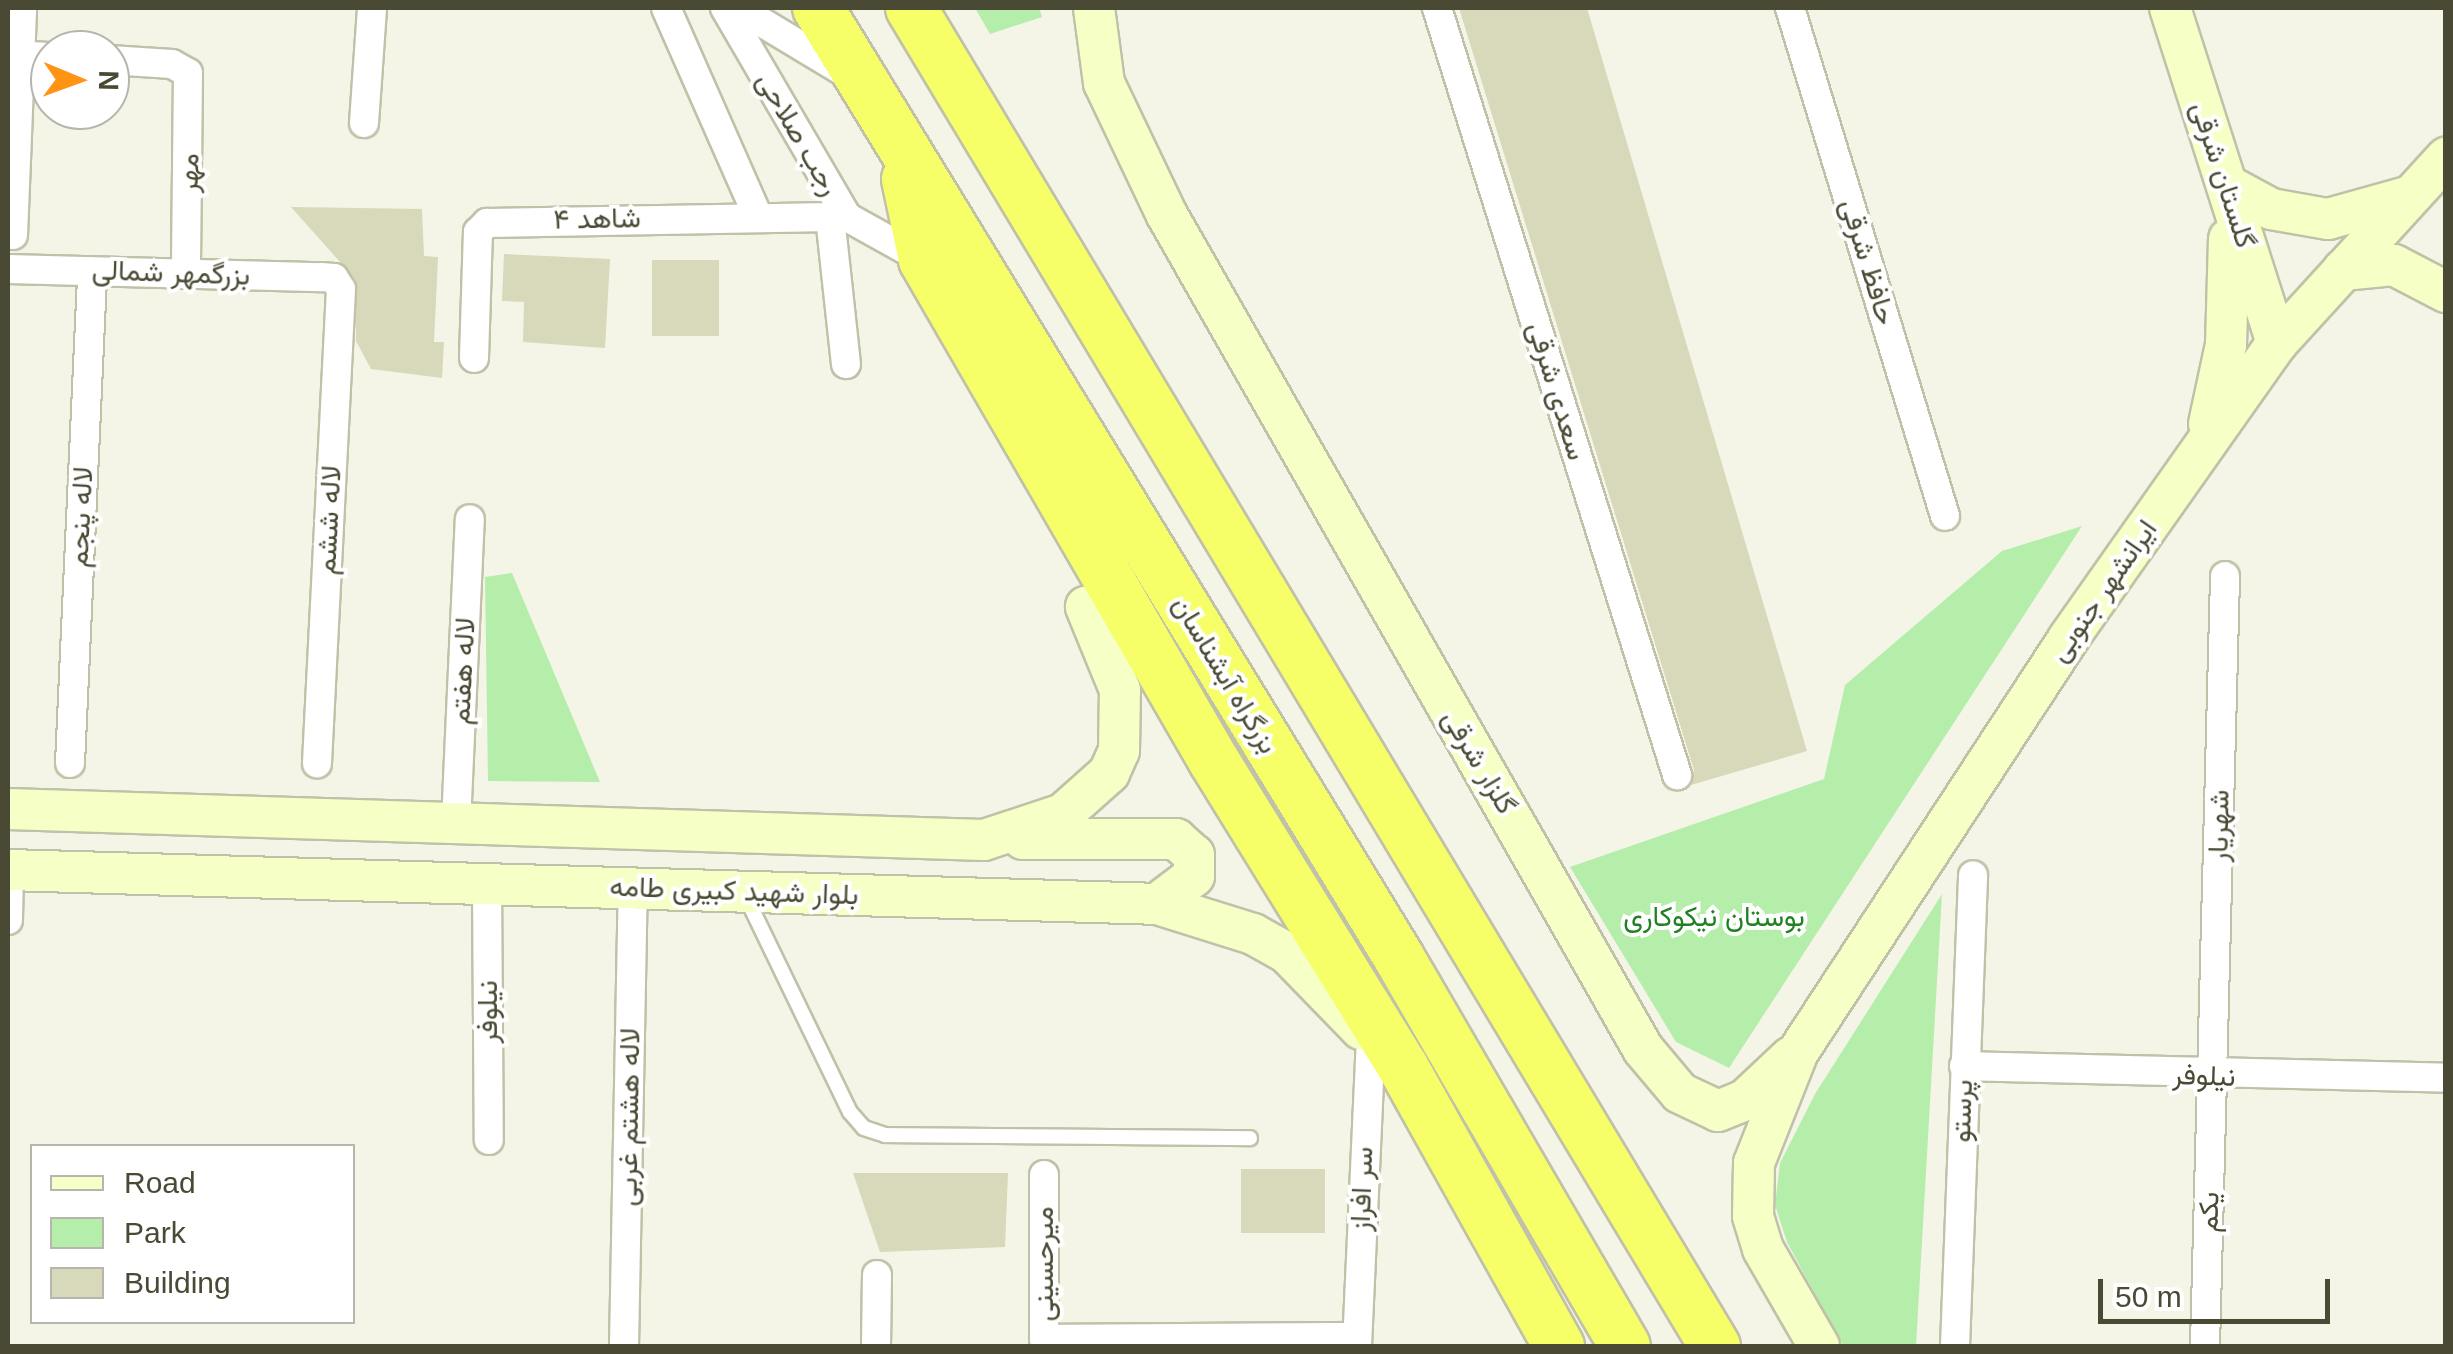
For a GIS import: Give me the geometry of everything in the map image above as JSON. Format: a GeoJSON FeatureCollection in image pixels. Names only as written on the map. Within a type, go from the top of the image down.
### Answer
{"type":"FeatureCollection","features":[{"type":"Feature","properties":{"kind":"highway","name":"بزرگراه آبشناسان"},"geometry":{"type":"LineString","coordinates":[[818,8],[1398,956],[1625,1346]]}},
{"type":"Feature","properties":{"kind":"highway"},"geometry":{"type":"LineString","coordinates":[[911,8],[1715,1346]]}},
{"type":"Feature","properties":{"kind":"highway"},"geometry":{"type":"LineString","coordinates":[[899,144],[947,365],[1086,607]]}},
{"type":"Feature","properties":{"kind":"highway"},"geometry":{"type":"LineString","coordinates":[[924,260],[1559,1346]]}},
{"type":"Feature","properties":{"kind":"street"},"geometry":{"type":"LineString","coordinates":[[13,235],[14,55],[22,8]]}},
{"type":"Feature","properties":{"kind":"street"},"geometry":{"type":"LineString","coordinates":[[364,123],[372,8]]}},
{"type":"Feature","properties":{"kind":"street"},"geometry":{"type":"LineString","coordinates":[[666,8],[758,217]]}},
{"type":"Feature","properties":{"kind":"street","name":"رجب صلاحی"},"geometry":{"type":"LineString","coordinates":[[725,8],[838,217],[996,300]]}},
{"type":"Feature","properties":{"kind":"street"},"geometry":{"type":"LineString","coordinates":[[738,8],[862,82]]}},
{"type":"Feature","properties":{"kind":"street","name":"گلزار شرقی"},"geometry":{"type":"LineString","coordinates":[[1094,8],[1104,83],[1166,215],[1644,1048],[1680,1093],[1718,1111],[1745,1100],[1798,1052]]}},
{"type":"Feature","properties":{"kind":"street","name":"سعدی شرقی"},"geometry":{"type":"LineString","coordinates":[[1437,8],[1677,775]]}},
{"type":"Feature","properties":{"kind":"street","name":"حافظ شرقی"},"geometry":{"type":"LineString","coordinates":[[1790,8],[1945,516]]}},
{"type":"Feature","properties":{"kind":"street","name":"گلستان شرقی"},"geometry":{"type":"LineString","coordinates":[[2170,8],[2277,343]]}},
{"type":"Feature","properties":{"kind":"street","name":"مهر"},"geometry":{"type":"LineString","coordinates":[[130,61],[172,64],[188,72],[186,274]]}},
{"type":"Feature","properties":{"kind":"street","name":"ایرانشهر جنوبی"},"geometry":{"type":"LineString","coordinates":[[1798,1052],[2068,640],[2277,343],[2446,158]]}},
{"type":"Feature","properties":{"kind":"street"},"geometry":{"type":"LineString","coordinates":[[2201,452],[2226,345],[2227,185],[2272,209],[2328,219],[2410,196]]}},
{"type":"Feature","properties":{"kind":"street"},"geometry":{"type":"LineString","coordinates":[[838,217],[846,364]]}},
{"type":"Feature","properties":{"kind":"street","name":"شاهد ۴"},"geometry":{"type":"LineString","coordinates":[[474,358],[478,232],[487,223],[838,217]]}},
{"type":"Feature","properties":{"kind":"street"},"geometry":{"type":"LineString","coordinates":[[2343,270],[2394,265],[2446,292]]}},
{"type":"Feature","properties":{"kind":"street","name":"بزرگمهر شمالی"},"geometry":{"type":"LineString","coordinates":[[8,269],[334,278]]}},
{"type":"Feature","properties":{"kind":"street","name":"لاله پنجم"},"geometry":{"type":"LineString","coordinates":[[70,762],[92,271]]}},
{"type":"Feature","properties":{"kind":"street","name":"لاله ششم"},"geometry":{"type":"LineString","coordinates":[[317,764],[341,288],[334,278]]}},
{"type":"Feature","properties":{"kind":"street","name":"لاله هفتم"},"geometry":{"type":"LineString","coordinates":[[456,823],[470,518]]}},
{"type":"Feature","properties":{"kind":"street","name":"شهریار"},"geometry":{"type":"LineString","coordinates":[[2213,1077],[2224,576]]}},
{"type":"Feature","properties":{"kind":"street"},"geometry":{"type":"LineString","coordinates":[[984,840],[1063,814],[1090,796],[1119,751],[1120,690],[1086,607]]}},
{"type":"Feature","properties":{"kind":"street"},"geometry":{"type":"LineString","coordinates":[[8,809],[984,840],[1176,839],[1194,855],[1194,876],[1157,904]]}},
{"type":"Feature","properties":{"kind":"street"},"geometry":{"type":"LineString","coordinates":[[8,870],[8,920]]}},
{"type":"Feature","properties":{"kind":"street","name":"بلوار شهید کبیری طامه"},"geometry":{"type":"LineString","coordinates":[[8,870],[1157,904],[1252,934],[1288,953],[1387,1054]]}},
{"type":"Feature","properties":{"kind":"street","name":"پرستو"},"geometry":{"type":"LineString","coordinates":[[1956,1346],[1972,875]]}},
{"type":"Feature","properties":{"kind":"street","name":"نیلوفر"},"geometry":{"type":"LineString","coordinates":[[487,884],[489,1140]]}},
{"type":"Feature","properties":{"kind":"street","name":"لاله هشتم غربی"},"geometry":{"type":"LineString","coordinates":[[624,1346],[633,888]]}},
{"type":"Feature","properties":{"kind":"street"},"geometry":{"type":"LineString","coordinates":[[1798,1052],[1754,1163],[1752,1216],[1763,1249],[1819,1346]]}},
{"type":"Feature","properties":{"kind":"street","name":"سر افراز"},"geometry":{"type":"LineString","coordinates":[[1357,1342],[1387,1054]]}},
{"type":"Feature","properties":{"kind":"street","name":"نیلوفر"},"geometry":{"type":"LineString","coordinates":[[1964,1066],[2213,1077],[2446,1078]]}},
{"type":"Feature","properties":{"kind":"street","name":"یکم"},"geometry":{"type":"LineString","coordinates":[[2204,1346],[2213,1077]]}},
{"type":"Feature","properties":{"kind":"street","name":"میرحسینی"},"geometry":{"type":"LineString","coordinates":[[1044,1175],[1044,1339],[1357,1342]]}},
{"type":"Feature","properties":{"kind":"street"},"geometry":{"type":"LineString","coordinates":[[876,1346],[878,1275]]}},
{"type":"Feature","properties":{"kind":"lane"},"geometry":{"type":"LineString","coordinates":[[743,891],[850,1112],[864,1128],[884,1135],[1250,1138]]}},
{"type":"Feature","properties":{"kind":"green space"},"geometry":{"type":"Polygon","coordinates":[[[975,8],[1039,8],[1042,17],[990,34],[975,8]]]}},
{"type":"Feature","properties":{"kind":"green space","name":"بوستان نیکوکاری"},"geometry":{"type":"Polygon","coordinates":[[[2082,526],[1729,1068],[1676,1042],[1570,867],[1824,779],[1845,685],[2002,551],[2082,526]]]}},
{"type":"Feature","properties":{"kind":"green space"},"geometry":{"type":"Polygon","coordinates":[[[512,573],[600,782],[488,781],[485,577],[512,573]]]}},
{"type":"Feature","properties":{"kind":"green space"},"geometry":{"type":"Polygon","coordinates":[[[1942,894],[1916,1346],[1843,1346],[1787,1242],[1775,1205],[1780,1163],[1815,1094],[1942,894]]]}},
{"type":"Feature","properties":{"kind":"building"},"geometry":{"type":"Polygon","coordinates":[[[1459,8],[1587,8],[1807,751],[1691,785],[1694,770],[1459,8]]]}},
{"type":"Feature","properties":{"kind":"building"},"geometry":{"type":"Polygon","coordinates":[[[291,207],[422,209],[424,256],[438,257],[434,342],[444,342],[442,378],[371,369],[356,341],[356,280],[291,207]]]}},
{"type":"Feature","properties":{"kind":"building"},"geometry":{"type":"Polygon","coordinates":[[[504,254],[610,259],[605,348],[523,342],[524,302],[502,301],[504,254]]]}},
{"type":"Feature","properties":{"kind":"building"},"geometry":{"type":"Polygon","coordinates":[[[652,260],[719,260],[719,336],[652,336],[652,260]]]}},
{"type":"Feature","properties":{"kind":"building"},"geometry":{"type":"Polygon","coordinates":[[[1241,1169],[1325,1169],[1325,1233],[1241,1233],[1241,1169]]]}},
{"type":"Feature","properties":{"kind":"building"},"geometry":{"type":"Polygon","coordinates":[[[853,1173],[1008,1173],[1005,1247],[880,1252],[853,1173]]]}}]}
